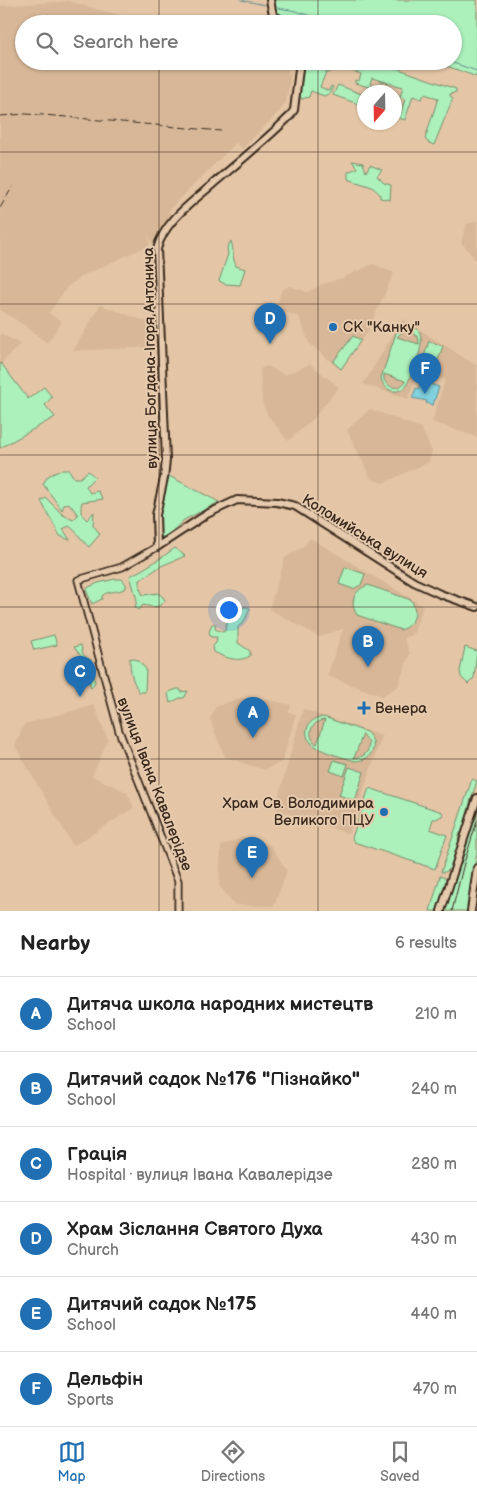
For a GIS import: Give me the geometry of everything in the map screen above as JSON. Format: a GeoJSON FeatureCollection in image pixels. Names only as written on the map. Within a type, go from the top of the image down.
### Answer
{"type":"FeatureCollection","features":[{"type":"Feature","properties":{"kind":"main road"},"geometry":{"type":"LineString","coordinates":[[270,0],[274,15]]}},
{"type":"Feature","properties":{"kind":"main road","name":"вулиця Богдана-Ігоря Антонича"},"geometry":{"type":"LineString","coordinates":[[157,547],[156,515],[166,460],[158,242],[172,222],[285,121],[294,110],[298,70]]}},
{"type":"Feature","properties":{"kind":"main road","name":"Коломийська вулиця"},"geometry":{"type":"LineString","coordinates":[[157,547],[207,514],[237,500],[287,503],[414,582],[440,594],[477,607]]}},
{"type":"Feature","properties":{"kind":"main road"},"geometry":{"type":"LineString","coordinates":[[441,911],[477,798]]}},
{"type":"Feature","properties":{"kind":"main road"},"geometry":{"type":"LineString","coordinates":[[471,911],[477,868]]}},
{"type":"Feature","properties":{"kind":"street","name":"Коломийська вулиця"},"geometry":{"type":"LineString","coordinates":[[78,580],[122,567],[157,547]]}},
{"type":"Feature","properties":{"kind":"street","name":"вулиця Івана Кавалерідзе"},"geometry":{"type":"LineString","coordinates":[[78,580],[119,731],[178,881],[178,911]]}},
{"type":"Feature","properties":{"kind":"shaded area"},"geometry":{"type":"Polygon","coordinates":[[[68,1],[119,15],[15,15],[15,70],[288,70],[287,72],[291,75],[286,102],[280,111],[242,149],[236,143],[170,209],[169,219],[152,244],[148,234],[150,245],[86,274],[68,286],[49,313],[62,322],[47,343],[24,325],[0,310],[0,6],[68,1]]]}},
{"type":"Feature","properties":{"kind":"shaded area"},"geometry":{"type":"Polygon","coordinates":[[[477,221],[477,262],[461,242],[467,224],[477,221]]]}},
{"type":"Feature","properties":{"kind":"shaded area"},"geometry":{"type":"Polygon","coordinates":[[[373,264],[394,273],[368,331],[341,370],[309,343],[299,317],[283,311],[278,301],[282,289],[290,286],[307,292],[373,264]]]}},
{"type":"Feature","properties":{"kind":"shaded area"},"geometry":{"type":"Polygon","coordinates":[[[100,305],[148,322],[150,347],[73,351],[100,305]]]}},
{"type":"Feature","properties":{"kind":"shaded area"},"geometry":{"type":"Polygon","coordinates":[[[403,319],[477,366],[477,437],[432,422],[445,380],[418,371],[408,399],[363,384],[403,319]]]}},
{"type":"Feature","properties":{"kind":"shaded area"},"geometry":{"type":"Polygon","coordinates":[[[0,333],[20,344],[0,365],[0,333]]]}},
{"type":"Feature","properties":{"kind":"shaded area"},"geometry":{"type":"Polygon","coordinates":[[[310,364],[339,387],[314,418],[288,441],[267,414],[262,401],[260,369],[267,366],[285,375],[310,364]]]}},
{"type":"Feature","properties":{"kind":"shaded area"},"geometry":{"type":"Polygon","coordinates":[[[370,409],[421,428],[432,451],[429,462],[383,483],[371,479],[347,430],[370,409]]]}},
{"type":"Feature","properties":{"kind":"shaded area"},"geometry":{"type":"Polygon","coordinates":[[[310,538],[423,606],[413,635],[404,638],[410,654],[398,686],[382,696],[327,676],[343,629],[319,637],[269,609],[285,558],[304,546],[310,538]]]}},
{"type":"Feature","properties":{"kind":"shaded area"},"geometry":{"type":"Polygon","coordinates":[[[240,698],[260,698],[291,705],[289,712],[296,714],[282,762],[264,770],[225,757],[210,720],[215,707],[240,698]]]}},
{"type":"Feature","properties":{"kind":"shaded area"},"geometry":{"type":"Polygon","coordinates":[[[94,705],[108,740],[92,776],[127,792],[134,808],[73,846],[15,746],[24,724],[94,705]]]}},
{"type":"Feature","properties":{"kind":"shaded area"},"geometry":{"type":"Polygon","coordinates":[[[303,709],[382,736],[349,834],[275,809],[303,709]]]}},
{"type":"Feature","properties":{"kind":"shaded area"},"geometry":{"type":"Polygon","coordinates":[[[243,837],[271,846],[287,871],[274,906],[234,905],[219,885],[221,846],[243,837]]]}},
{"type":"Feature","properties":{"kind":"green space"},"geometry":{"type":"Polygon","coordinates":[[[272,0],[477,0],[477,77],[458,70],[462,70],[462,15],[277,15],[272,0]]]}},
{"type":"Feature","properties":{"kind":"green space"},"geometry":{"type":"Polygon","coordinates":[[[301,70],[331,70],[329,73],[326,72],[320,87],[329,91],[331,86],[333,87],[330,93],[324,96],[311,91],[309,97],[302,99],[298,94],[301,70]]]}},
{"type":"Feature","properties":{"kind":"green space"},"geometry":{"type":"Polygon","coordinates":[[[350,70],[402,70],[456,89],[456,92],[450,94],[453,98],[434,145],[425,139],[438,98],[424,94],[422,99],[413,96],[405,120],[402,119],[402,109],[405,99],[402,98],[402,85],[372,78],[370,84],[372,85],[355,83],[355,80],[359,81],[361,74],[350,70]]]}},
{"type":"Feature","properties":{"kind":"green space"},"geometry":{"type":"Polygon","coordinates":[[[338,85],[357,92],[357,104],[333,95],[338,85]]]}},
{"type":"Feature","properties":{"kind":"green space"},"geometry":{"type":"Polygon","coordinates":[[[352,161],[363,163],[366,172],[370,165],[382,170],[377,176],[384,183],[391,185],[390,200],[380,198],[380,194],[372,187],[348,179],[348,172],[357,168],[352,161]]]}},
{"type":"Feature","properties":{"kind":"green space"},"geometry":{"type":"Polygon","coordinates":[[[231,241],[236,266],[245,269],[240,285],[225,284],[219,281],[228,254],[227,248],[231,241]]]}},
{"type":"Feature","properties":{"kind":"green space"},"geometry":{"type":"Polygon","coordinates":[[[406,325],[415,327],[420,333],[420,350],[406,387],[394,391],[385,386],[381,378],[396,333],[406,325]],[[409,331],[402,332],[397,337],[419,344],[418,337],[409,331]],[[384,374],[384,380],[392,387],[403,385],[405,382],[405,381],[384,374]]]}},
{"type":"Feature","properties":{"kind":"green space"},"geometry":{"type":"Polygon","coordinates":[[[353,336],[361,340],[341,369],[333,362],[353,336]]]}},
{"type":"Feature","properties":{"kind":"green space"},"geometry":{"type":"Polygon","coordinates":[[[429,341],[443,346],[434,371],[421,366],[429,341]]]}},
{"type":"Feature","properties":{"kind":"green space"},"geometry":{"type":"Polygon","coordinates":[[[1,363],[28,399],[44,387],[52,397],[45,405],[55,417],[0,448],[0,365],[1,363]]]}},
{"type":"Feature","properties":{"kind":"green space"},"geometry":{"type":"Polygon","coordinates":[[[61,470],[69,470],[74,478],[80,478],[88,471],[95,477],[86,486],[90,493],[98,491],[103,499],[82,502],[81,510],[83,516],[87,520],[94,512],[93,525],[100,534],[89,547],[69,526],[63,529],[70,540],[60,536],[41,501],[46,498],[63,515],[73,520],[78,515],[69,503],[64,505],[62,510],[43,484],[48,476],[61,470]]]}},
{"type":"Feature","properties":{"kind":"green space"},"geometry":{"type":"Polygon","coordinates":[[[169,476],[219,502],[184,520],[166,537],[161,537],[158,524],[159,516],[169,476]]]}},
{"type":"Feature","properties":{"kind":"green space"},"geometry":{"type":"Polygon","coordinates":[[[175,548],[185,556],[161,566],[140,580],[140,589],[143,595],[158,593],[165,601],[158,606],[143,605],[139,610],[135,608],[137,600],[130,576],[175,548]]]}},
{"type":"Feature","properties":{"kind":"green space"},"geometry":{"type":"Polygon","coordinates":[[[345,567],[365,574],[361,585],[353,589],[339,584],[345,567]]]}},
{"type":"Feature","properties":{"kind":"green space"},"geometry":{"type":"Polygon","coordinates":[[[115,579],[122,579],[126,584],[126,588],[104,594],[102,599],[92,604],[87,588],[115,579]]]}},
{"type":"Feature","properties":{"kind":"green space"},"geometry":{"type":"Polygon","coordinates":[[[368,585],[411,600],[415,614],[409,625],[401,630],[357,615],[353,606],[354,597],[359,590],[368,585]]]}},
{"type":"Feature","properties":{"kind":"green space"},"geometry":{"type":"Polygon","coordinates":[[[244,607],[250,608],[244,622],[238,627],[238,643],[250,651],[250,656],[236,659],[214,652],[213,646],[216,643],[217,637],[211,637],[209,632],[212,624],[216,624],[215,629],[222,632],[225,631],[230,619],[244,607]]]}},
{"type":"Feature","properties":{"kind":"green space"},"geometry":{"type":"Polygon","coordinates":[[[54,635],[57,645],[34,650],[31,641],[54,635]]]}},
{"type":"Feature","properties":{"kind":"green space"},"geometry":{"type":"Polygon","coordinates":[[[81,645],[83,654],[91,660],[95,682],[91,688],[82,657],[74,647],[81,645]]]}},
{"type":"Feature","properties":{"kind":"green space"},"geometry":{"type":"Polygon","coordinates":[[[465,647],[477,651],[474,678],[468,684],[461,677],[460,671],[465,647]]]}},
{"type":"Feature","properties":{"kind":"green space"},"geometry":{"type":"Polygon","coordinates":[[[130,658],[138,660],[146,669],[145,692],[139,692],[135,684],[131,672],[130,658]]]}},
{"type":"Feature","properties":{"kind":"green space"},"geometry":{"type":"Polygon","coordinates":[[[180,689],[181,692],[188,691],[184,698],[170,703],[169,692],[180,689]]]}},
{"type":"Feature","properties":{"kind":"green space"},"geometry":{"type":"Polygon","coordinates":[[[324,717],[366,732],[373,741],[370,755],[355,761],[331,754],[315,746],[309,740],[307,734],[308,726],[313,721],[324,717]],[[325,720],[313,726],[311,737],[316,744],[317,744],[325,720]],[[363,734],[354,758],[363,756],[368,749],[369,743],[363,734]]]}},
{"type":"Feature","properties":{"kind":"green space"},"geometry":{"type":"Polygon","coordinates":[[[334,760],[348,764],[344,776],[330,771],[334,760]]]}},
{"type":"Feature","properties":{"kind":"green space"},"geometry":{"type":"Polygon","coordinates":[[[349,767],[364,772],[355,801],[339,795],[349,767]]]}},
{"type":"Feature","properties":{"kind":"green space"},"geometry":{"type":"Polygon","coordinates":[[[472,779],[477,781],[469,806],[471,810],[464,831],[460,833],[458,839],[460,843],[456,857],[449,870],[441,872],[472,779]]]}},
{"type":"Feature","properties":{"kind":"green space"},"geometry":{"type":"Polygon","coordinates":[[[369,788],[442,812],[443,815],[433,819],[430,829],[447,835],[435,869],[354,842],[352,838],[369,788]]]}},
{"type":"Feature","properties":{"kind":"green space"},"geometry":{"type":"Polygon","coordinates":[[[477,808],[477,851],[468,911],[444,911],[477,808]]]}},
{"type":"Feature","properties":{"kind":"green space"},"geometry":{"type":"Polygon","coordinates":[[[440,876],[445,878],[446,882],[438,911],[430,911],[440,876]]]}},
{"type":"Feature","properties":{"kind":"water"},"geometry":{"type":"Polygon","coordinates":[[[421,381],[439,387],[433,405],[426,403],[427,401],[412,398],[421,381]]]}},
{"type":"Feature","properties":{"kind":"waterway"},"geometry":{"type":"LineString","coordinates":[[241,0],[265,5]]}},
{"type":"Feature","properties":{"kind":"waterway"},"geometry":{"type":"LineString","coordinates":[[278,8],[308,15]]}},
{"type":"Feature","properties":{"kind":"waterway"},"geometry":{"type":"LineString","coordinates":[[462,66],[477,71]]}},
{"type":"Feature","properties":{"kind":"tram line"},"geometry":{"type":"LineString","coordinates":[[452,911],[477,821]]}},
{"type":"Feature","properties":{"kind":"railway"},"geometry":{"type":"LineString","coordinates":[[0,116],[44,115],[221,131]]}},
{"type":"Feature","properties":{"kind":"railway"},"geometry":{"type":"LineString","coordinates":[[0,208],[13,186]]}},
{"type":"Feature","properties":{"kind":"place","name":"СК \"Канку\""},"geometry":{"type":"Point","coordinates":[333,327]}},
{"type":"Feature","properties":{"kind":"place","name":"Храм Зіслання Святого Духа"},"geometry":{"type":"Point","coordinates":[270,344]}},
{"type":"Feature","properties":{"kind":"place","name":"Дельфін"},"geometry":{"type":"Point","coordinates":[425,394]}},
{"type":"Feature","properties":{"kind":"place","name":"Дитячий садок №176 \"Пізнайко\""},"geometry":{"type":"Point","coordinates":[368,667]}},
{"type":"Feature","properties":{"kind":"place","name":"Грація"},"geometry":{"type":"Point","coordinates":[80,697]}},
{"type":"Feature","properties":{"kind":"place","name":"Венера"},"geometry":{"type":"Point","coordinates":[364,708]}},
{"type":"Feature","properties":{"kind":"place","name":"Дитяча школа народних мистецтв"},"geometry":{"type":"Point","coordinates":[253,738]}},
{"type":"Feature","properties":{"kind":"place","name":"Храм Св. Володимира Великого ПЦУ"},"geometry":{"type":"Point","coordinates":[384,812]}},
{"type":"Feature","properties":{"kind":"place","name":"Дитячий садок №175"},"geometry":{"type":"Point","coordinates":[252,878]}}]}
